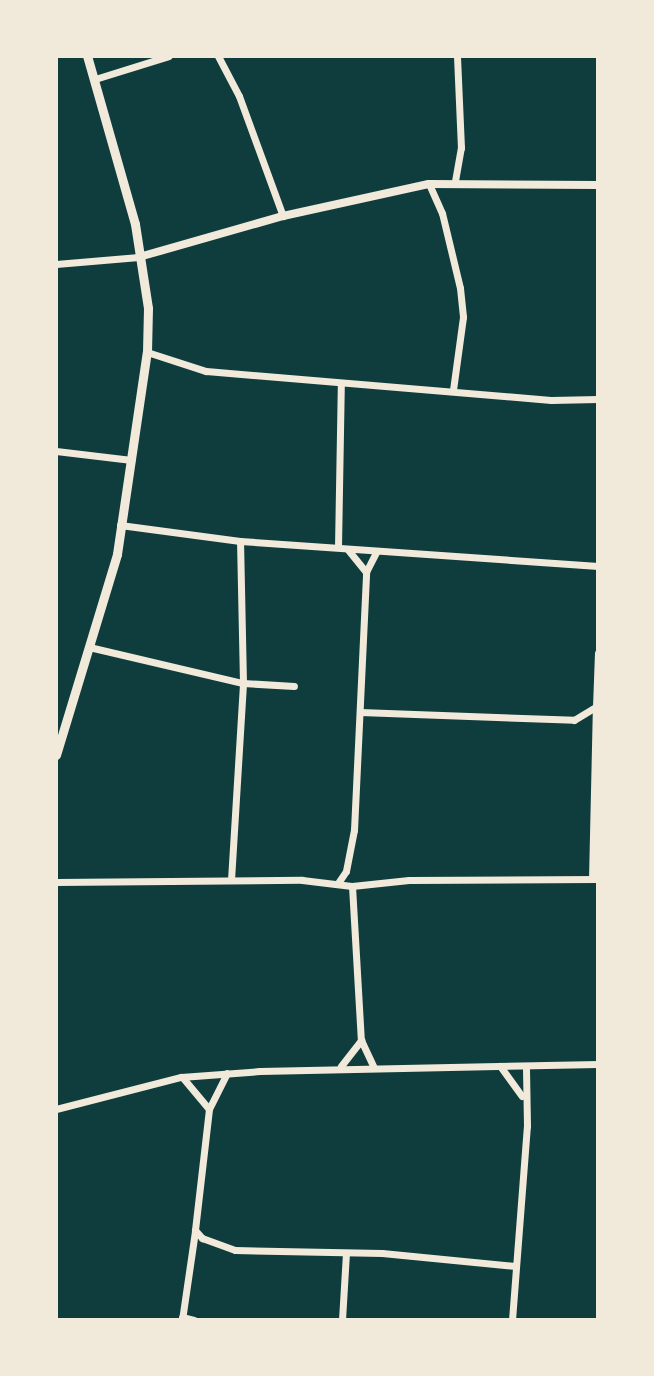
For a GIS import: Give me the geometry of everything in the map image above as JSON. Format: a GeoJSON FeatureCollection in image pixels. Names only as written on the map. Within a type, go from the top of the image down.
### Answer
{"type":"FeatureCollection","features":[{"type":"Feature","properties":{"kind":"main road"},"geometry":{"type":"LineString","coordinates":[[56,755],[117,554],[147,352],[148,308],[139,257],[87,56]]}},
{"type":"Feature","properties":{"kind":"street"},"geometry":{"type":"LineString","coordinates":[[95,79],[169,56]]}},
{"type":"Feature","properties":{"kind":"street"},"geometry":{"type":"LineString","coordinates":[[218,56],[239,96],[283,216]]}},
{"type":"Feature","properties":{"kind":"street"},"geometry":{"type":"LineString","coordinates":[[455,181],[461,148],[457,56]]}},
{"type":"Feature","properties":{"kind":"street"},"geometry":{"type":"LineString","coordinates":[[56,264],[139,257],[283,216],[429,184],[455,181],[598,185]]}},
{"type":"Feature","properties":{"kind":"street"},"geometry":{"type":"LineString","coordinates":[[429,184],[442,213],[460,288],[463,317],[453,390]]}},
{"type":"Feature","properties":{"kind":"street"},"geometry":{"type":"LineString","coordinates":[[147,352],[206,371],[598,399]]}},
{"type":"Feature","properties":{"kind":"street"},"geometry":{"type":"LineString","coordinates":[[338,547],[341,383]]}},
{"type":"Feature","properties":{"kind":"street"},"geometry":{"type":"LineString","coordinates":[[56,451],[131,460]]}},
{"type":"Feature","properties":{"kind":"street"},"geometry":{"type":"LineString","coordinates":[[120,525],[240,541],[598,566]]}},
{"type":"Feature","properties":{"kind":"street"},"geometry":{"type":"LineString","coordinates":[[231,880],[243,683],[240,541]]}},
{"type":"Feature","properties":{"kind":"street"},"geometry":{"type":"LineString","coordinates":[[348,550],[366,572]]}},
{"type":"Feature","properties":{"kind":"street"},"geometry":{"type":"LineString","coordinates":[[338,883],[346,871],[354,830],[366,572],[376,552]]}},
{"type":"Feature","properties":{"kind":"street"},"geometry":{"type":"LineString","coordinates":[[89,647],[243,683],[294,686]]}},
{"type":"Feature","properties":{"kind":"street"},"geometry":{"type":"LineString","coordinates":[[56,882],[231,880],[352,886],[409,880],[595,879],[598,653]]}},
{"type":"Feature","properties":{"kind":"street"},"geometry":{"type":"LineString","coordinates":[[360,712],[574,720],[596,707]]}},
{"type":"Feature","properties":{"kind":"street"},"geometry":{"type":"LineString","coordinates":[[352,886],[361,1040],[373,1066]]}},
{"type":"Feature","properties":{"kind":"street"},"geometry":{"type":"LineString","coordinates":[[340,1067],[361,1040]]}},
{"type":"Feature","properties":{"kind":"street"},"geometry":{"type":"LineString","coordinates":[[56,1109],[181,1077],[227,1073],[373,1066],[598,1064]]}},
{"type":"Feature","properties":{"kind":"street"},"geometry":{"type":"LineString","coordinates":[[500,1066],[523,1098]]}},
{"type":"Feature","properties":{"kind":"street"},"geometry":{"type":"LineString","coordinates":[[512,1320],[527,1126],[523,1098],[526,1066]]}},
{"type":"Feature","properties":{"kind":"street"},"geometry":{"type":"LineString","coordinates":[[194,1320],[182,1318],[209,1109],[227,1073]]}},
{"type":"Feature","properties":{"kind":"street"},"geometry":{"type":"LineString","coordinates":[[181,1077],[191,1081],[209,1109]]}},
{"type":"Feature","properties":{"kind":"street"},"geometry":{"type":"LineString","coordinates":[[195,1230],[202,1238],[235,1250],[346,1253],[515,1266]]}},
{"type":"Feature","properties":{"kind":"street"},"geometry":{"type":"LineString","coordinates":[[342,1320],[346,1253]]}}]}
